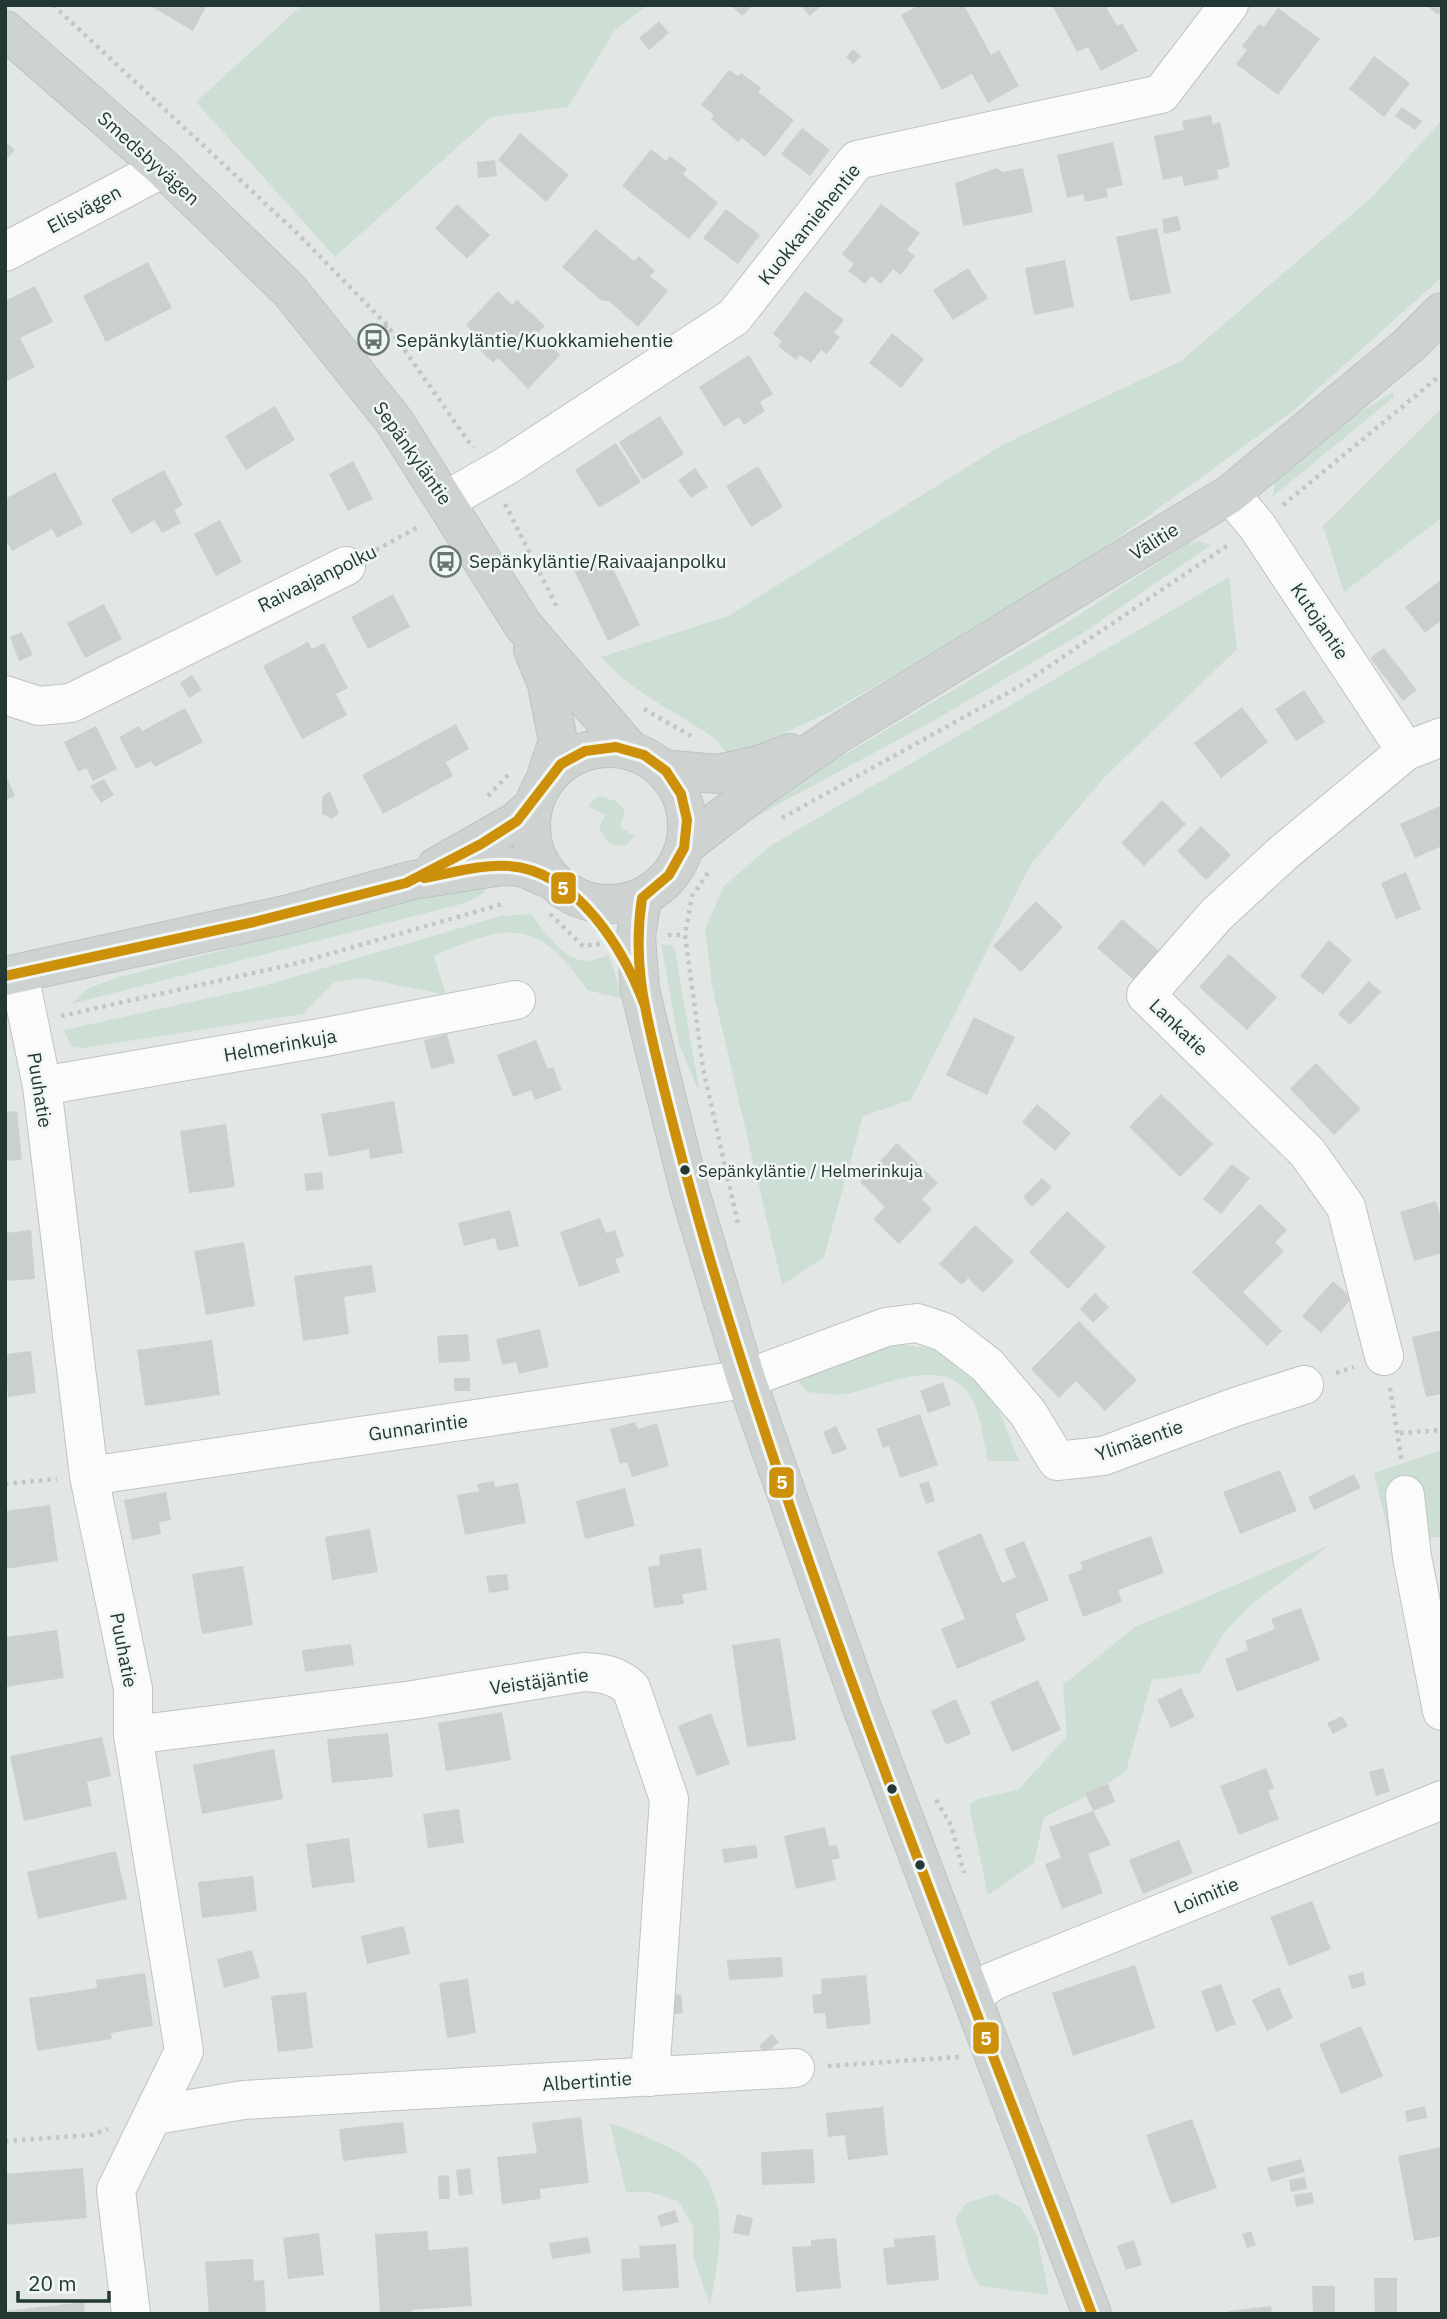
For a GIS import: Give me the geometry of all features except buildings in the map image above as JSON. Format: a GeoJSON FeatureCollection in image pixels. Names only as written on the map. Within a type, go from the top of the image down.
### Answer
{"type":"FeatureCollection","features":[{"type":"Feature","properties":{"kind":"main road","name":"Smedsbyvägen"},"geometry":{"type":"LineString","coordinates":[[5,30],[163,167],[289,290]]}},
{"type":"Feature","properties":{"kind":"main road","name":"Sepänkyläntie"},"geometry":{"type":"LineString","coordinates":[[289,290],[394,421],[447,500],[523,625],[629,750]]}},
{"type":"Feature","properties":{"kind":"main road","name":"Välitie"},"geometry":{"type":"LineString","coordinates":[[699,856],[768,782],[839,733],[1230,494],[1409,345],[1442,312]]}},
{"type":"Feature","properties":{"kind":"main road","name":"Sepänkyläntie"},"geometry":{"type":"LineString","coordinates":[[523,625],[547,684],[558,741],[539,793]]}},
{"type":"Feature","properties":{"kind":"main road","name":"Välitie"},"geometry":{"type":"LineString","coordinates":[[662,769],[717,774],[759,765],[839,733]]}},
{"type":"Feature","properties":{"kind":"main road"},"geometry":{"type":"LineString","coordinates":[[413,880],[515,822],[562,762],[584,751],[605,747],[629,750],[662,769],[674,780],[683,798],[699,856],[642,898],[603,905],[556,894],[537,859],[530,832],[539,793]]}},
{"type":"Feature","properties":{"kind":"main road"},"geometry":{"type":"LineString","coordinates":[[12,975],[289,914],[413,880],[502,866],[522,867],[556,894],[624,939],[640,990],[689,1189],[746,1378],[862,1705],[972,1996],[989,2048],[1092,2314]]}},
{"type":"Feature","properties":{"kind":"main road"},"geometry":{"type":"LineString","coordinates":[[624,939],[642,898]]}},
{"type":"Feature","properties":{"kind":"street","name":"Kuokkamiehentie"},"geometry":{"type":"LineString","coordinates":[[447,500],[491,475],[734,317],[857,160],[1161,94],[1228,5]]}},
{"type":"Feature","properties":{"kind":"street","name":"Elisvägen"},"geometry":{"type":"LineString","coordinates":[[5,251],[163,167]]}},
{"type":"Feature","properties":{"kind":"street","name":"Kutojantie"},"geometry":{"type":"LineString","coordinates":[[1230,494],[1256,526],[1406,751]]}},
{"type":"Feature","properties":{"kind":"street","name":"Raivaajanpolku"},"geometry":{"type":"LineString","coordinates":[[5,695],[39,706],[71,704],[346,566]]}},
{"type":"Feature","properties":{"kind":"street","name":"Lankatie"},"geometry":{"type":"LineString","coordinates":[[1384,1356],[1346,1208],[1307,1152],[1146,995],[1216,915],[1332,810],[1406,751],[1442,737]]}},
{"type":"Feature","properties":{"kind":"street","name":"Puuhatie"},"geometry":{"type":"LineString","coordinates":[[12,975],[29,1023],[42,1086],[89,1476],[133,1689],[133,1735],[184,2051],[156,2115],[116,2190],[131,2314]]}},
{"type":"Feature","properties":{"kind":"street","name":"Helmerinkuja"},"geometry":{"type":"LineString","coordinates":[[42,1086],[320,1038],[516,1000]]}},
{"type":"Feature","properties":{"kind":"street","name":"Ylimäentie"},"geometry":{"type":"LineString","coordinates":[[746,1378],[886,1327],[917,1323],[944,1332],[987,1365],[1028,1413],[1057,1461],[1103,1456],[1235,1407],[1304,1385]]}},
{"type":"Feature","properties":{"kind":"street","name":"Gunnarintie"},"geometry":{"type":"LineString","coordinates":[[89,1476],[746,1378]]}},
{"type":"Feature","properties":{"kind":"street"},"geometry":{"type":"LineString","coordinates":[[1405,1495],[1412,1557],[1442,1711]]}},
{"type":"Feature","properties":{"kind":"street","name":"Veistäjäntie"},"geometry":{"type":"LineString","coordinates":[[133,1735],[414,1700],[584,1672],[603,1673],[620,1678],[631,1688],[669,1799],[650,2077]]}},
{"type":"Feature","properties":{"kind":"street","name":"Loimitie"},"geometry":{"type":"LineString","coordinates":[[972,1996],[993,1981],[1442,1800]]}},
{"type":"Feature","properties":{"kind":"street","name":"Albertintie"},"geometry":{"type":"LineString","coordinates":[[156,2115],[243,2100],[795,2068]]}},
{"type":"Feature","properties":{"kind":"path"},"geometry":{"type":"LineString","coordinates":[[53,5],[298,234],[387,325],[491,475],[562,618]]}},
{"type":"Feature","properties":{"kind":"path"},"geometry":{"type":"LineString","coordinates":[[373,340],[387,325]]}},
{"type":"Feature","properties":{"kind":"path"},"geometry":{"type":"LineString","coordinates":[[780,819],[1020,686],[1256,526],[1442,374]]}},
{"type":"Feature","properties":{"kind":"path","name":"Raivaajanpolku"},"geometry":{"type":"LineString","coordinates":[[346,566],[420,526],[427,534]]}},
{"type":"Feature","properties":{"kind":"path"},"geometry":{"type":"LineString","coordinates":[[636,705],[666,724],[704,742],[717,774]]}},
{"type":"Feature","properties":{"kind":"path"},"geometry":{"type":"LineString","coordinates":[[699,856],[685,935],[704,1068],[739,1226]]}},
{"type":"Feature","properties":{"kind":"path"},"geometry":{"type":"LineString","coordinates":[[556,894],[583,946],[624,939],[685,935]]}},
{"type":"Feature","properties":{"kind":"path"},"geometry":{"type":"LineString","coordinates":[[29,1023],[298,963],[513,901]]}},
{"type":"Feature","properties":{"kind":"path"},"geometry":{"type":"LineString","coordinates":[[1304,1385],[1384,1356],[1400,1433],[1405,1495]]}},
{"type":"Feature","properties":{"kind":"path"},"geometry":{"type":"LineString","coordinates":[[1400,1433],[1442,1430]]}},
{"type":"Feature","properties":{"kind":"path"},"geometry":{"type":"LineString","coordinates":[[5,1484],[89,1476]]}},
{"type":"Feature","properties":{"kind":"path"},"geometry":{"type":"LineString","coordinates":[[932,1792],[951,1825],[965,1877]]}},
{"type":"Feature","properties":{"kind":"path"},"geometry":{"type":"LineString","coordinates":[[795,2068],[962,2057],[989,2048]]}},
{"type":"Feature","properties":{"kind":"path"},"geometry":{"type":"LineString","coordinates":[[5,2141],[91,2135],[156,2115]]}},
{"type":"Feature","properties":{"kind":"green space"},"geometry":{"type":"Polygon","coordinates":[[[302,5],[648,5],[615,30],[568,107],[491,117],[335,257],[196,102],[302,5]]]}},
{"type":"Feature","properties":{"kind":"green space"},"geometry":{"type":"Polygon","coordinates":[[[1442,120],[1442,277],[1294,410],[1053,585],[830,712],[730,758],[711,736],[626,681],[601,657],[728,616],[1004,444],[1181,361],[1372,197],[1442,120]]]}},
{"type":"Feature","properties":{"kind":"green space"},"geometry":{"type":"Polygon","coordinates":[[[1393,392],[1394,397],[1272,497],[1276,478],[1324,434],[1393,392]]]}},
{"type":"Feature","properties":{"kind":"green space"},"geometry":{"type":"Polygon","coordinates":[[[1442,408],[1442,518],[1344,592],[1323,526],[1442,408]]]}},
{"type":"Feature","properties":{"kind":"green space"},"geometry":{"type":"Polygon","coordinates":[[[1198,541],[1211,545],[1086,631],[933,721],[755,817],[751,810],[1073,619],[1186,544],[1198,541]]]}},
{"type":"Feature","properties":{"kind":"green space"},"geometry":{"type":"Polygon","coordinates":[[[1229,577],[1237,649],[1103,779],[1031,864],[911,1100],[863,1116],[824,1257],[782,1285],[712,986],[705,929],[724,886],[770,846],[1229,577]]]}},
{"type":"Feature","properties":{"kind":"green space"},"geometry":{"type":"Polygon","coordinates":[[[598,796],[616,801],[625,811],[620,827],[635,836],[626,845],[616,846],[607,841],[599,828],[605,815],[588,806],[598,796]]]}},
{"type":"Feature","properties":{"kind":"green space"},"geometry":{"type":"Polygon","coordinates":[[[489,879],[483,894],[465,903],[71,1004],[87,989],[113,979],[489,879]]]}},
{"type":"Feature","properties":{"kind":"green space"},"geometry":{"type":"Polygon","coordinates":[[[531,914],[555,944],[570,956],[587,961],[609,955],[623,999],[587,990],[553,949],[536,938],[520,933],[502,933],[483,937],[434,956],[446,995],[363,978],[335,982],[303,1014],[83,1048],[71,1046],[64,1030],[259,987],[501,916],[531,914]]]}},
{"type":"Feature","properties":{"kind":"green space"},"geometry":{"type":"Polygon","coordinates":[[[661,944],[674,946],[700,1094],[679,1044],[661,944]]]}},
{"type":"Feature","properties":{"kind":"green space"},"geometry":{"type":"Polygon","coordinates":[[[890,1343],[934,1349],[990,1387],[1019,1461],[988,1461],[980,1423],[970,1396],[952,1380],[938,1375],[907,1377],[836,1395],[807,1392],[799,1383],[803,1364],[890,1343]]]}},
{"type":"Feature","properties":{"kind":"green space"},"geometry":{"type":"Polygon","coordinates":[[[1442,1450],[1442,1537],[1390,1539],[1374,1473],[1442,1450]]]}},
{"type":"Feature","properties":{"kind":"green space"},"geometry":{"type":"Polygon","coordinates":[[[1330,1545],[1253,1603],[1223,1634],[1200,1673],[1152,1680],[1126,1771],[1093,1793],[1044,1817],[1034,1863],[988,1895],[969,1805],[977,1799],[1018,1790],[1067,1736],[1063,1685],[1135,1627],[1330,1545]]]}},
{"type":"Feature","properties":{"kind":"green space"},"geometry":{"type":"Polygon","coordinates":[[[610,2123],[684,2155],[701,2170],[710,2185],[716,2201],[720,2236],[710,2306],[693,2256],[693,2226],[678,2201],[649,2192],[626,2192],[610,2123]]]}},
{"type":"Feature","properties":{"kind":"green space"},"geometry":{"type":"Polygon","coordinates":[[[996,2194],[1021,2208],[1037,2235],[1049,2295],[980,2286],[972,2274],[955,2218],[966,2203],[996,2194]]]}},
{"type":"Feature","properties":{"kind":"transit line","name":"5"},"geometry":{"type":"LineString","coordinates":[[5,976],[254,922],[406,883],[481,844],[517,821],[561,764],[585,751],[616,747],[644,755],[666,771],[681,794],[687,820],[684,848],[669,875],[642,898],[639,924],[640,972],[652,1040],[691,1194],[751,1390],[843,1656],[1092,2314]]}},
{"type":"Feature","properties":{"kind":"transit line","name":"5"},"geometry":{"type":"LineString","coordinates":[[424,878],[477,868],[509,866],[534,871],[556,882],[595,917],[611,938],[645,1006]]}},
{"type":"Feature","properties":{"kind":"place","name":"Sepänkyläntie/Kuokkamiehentie"},"geometry":{"type":"Point","coordinates":[373,340]}},
{"type":"Feature","properties":{"kind":"place","name":"Sepänkyläntie/Raivaajanpolku"},"geometry":{"type":"Point","coordinates":[446,561]}},
{"type":"Feature","properties":{"kind":"place","name":"Sepänkyläntie / Helmerinkuja"},"geometry":{"type":"Point","coordinates":[685,1170]}}]}
